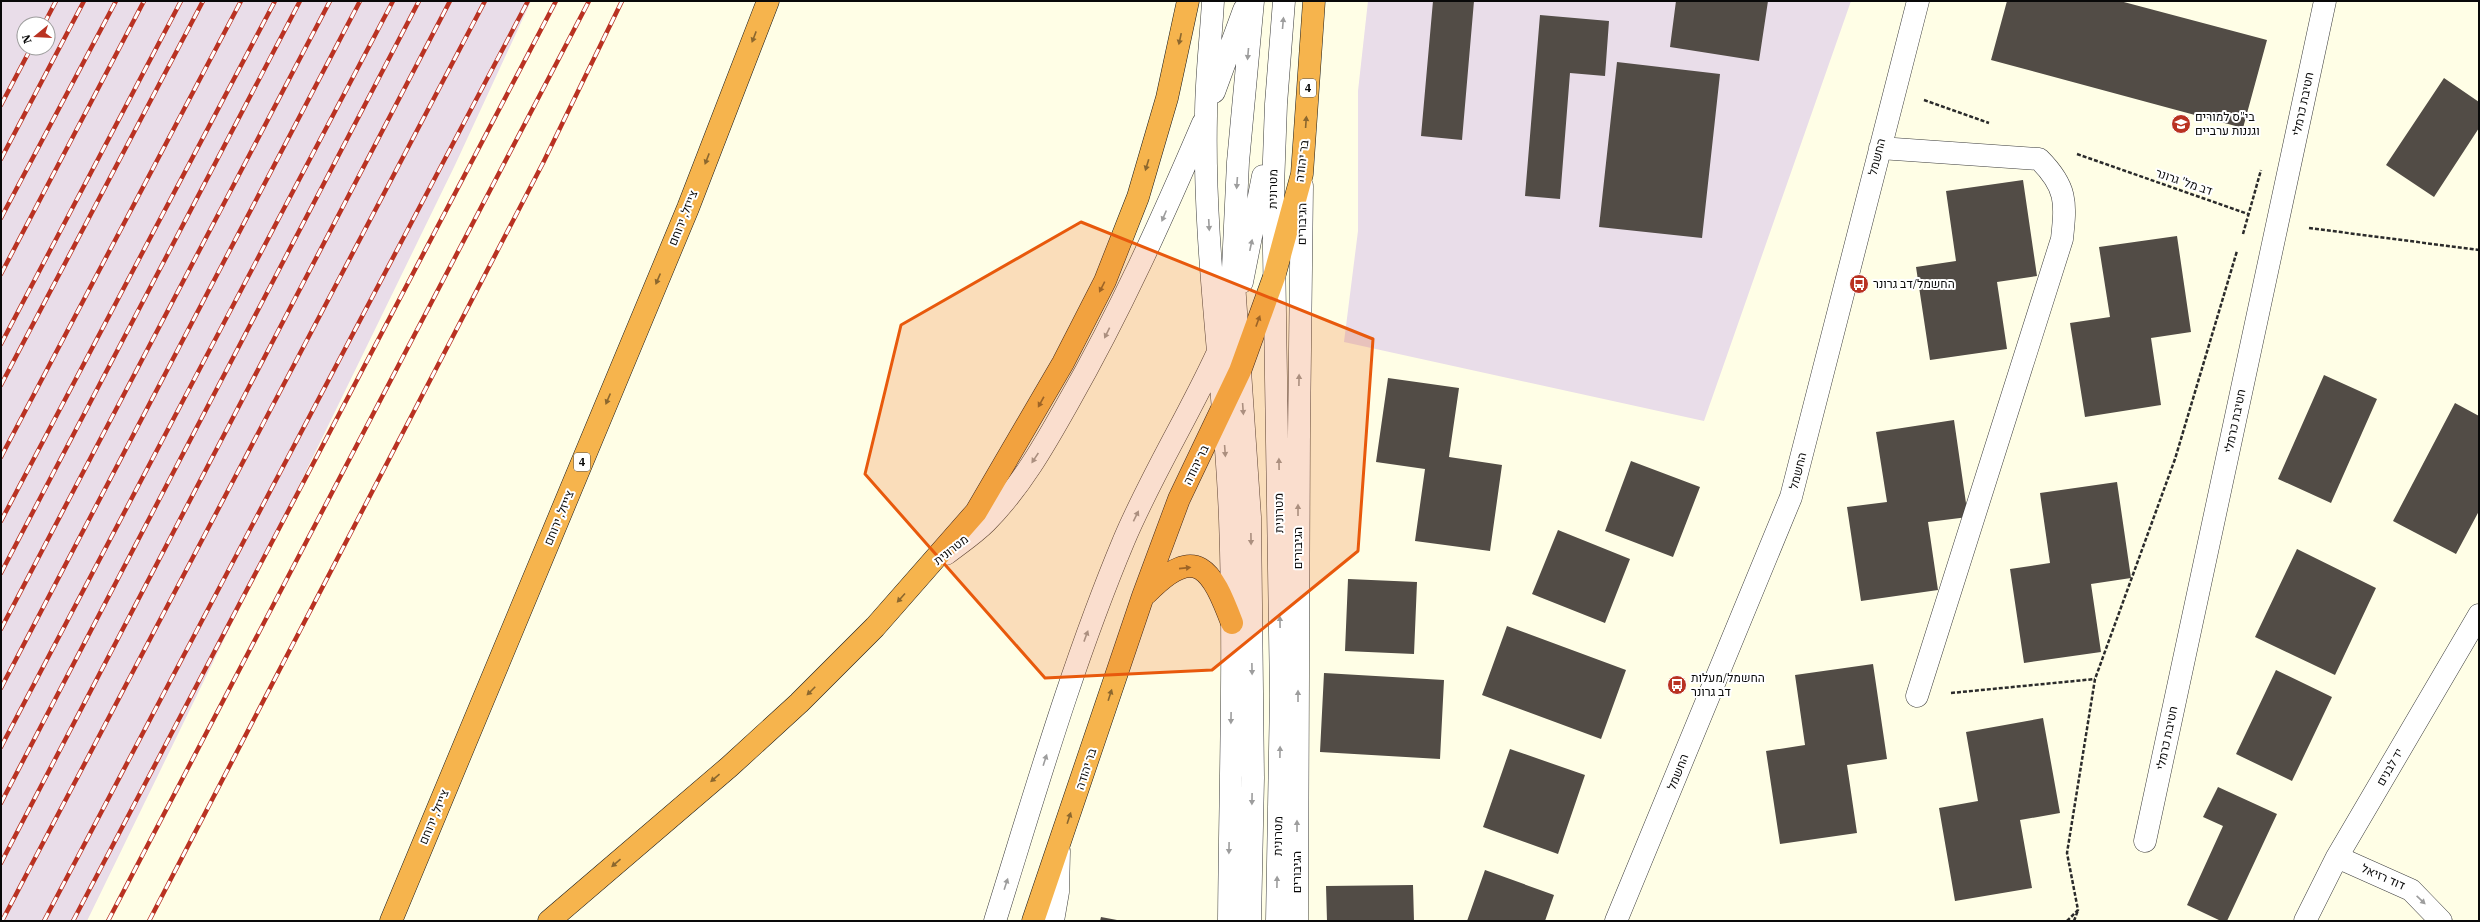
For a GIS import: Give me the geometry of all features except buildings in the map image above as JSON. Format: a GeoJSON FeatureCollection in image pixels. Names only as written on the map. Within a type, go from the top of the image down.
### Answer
{"type":"FeatureCollection","features":[{"type":"Feature","properties":{"kind":"highway","name":"צייזל, ירוחם"},"geometry":{"type":"LineString","coordinates":[[391,921],[688,208],[768,1]]}},
{"type":"Feature","properties":{"kind":"highway"},"geometry":{"type":"LineString","coordinates":[[554,918],[729,767],[799,703],[875,627],[976,512],[1056,376],[1105,281],[1138,197],[1168,98],[1188,1]]}},
{"type":"Feature","properties":{"kind":"highway","name":"בר יהודה"},"geometry":{"type":"LineString","coordinates":[[1033,921],[1059,849],[1143,596],[1179,500],[1222,413],[1240,371],[1274,277],[1302,174],[1314,1]]}},
{"type":"Feature","properties":{"kind":"highway"},"geometry":{"type":"LineString","coordinates":[[1143,596],[1165,574],[1180,568],[1195,567],[1207,573],[1215,582],[1232,623]]}},
{"type":"Feature","properties":{"kind":"street"},"geometry":{"type":"LineString","coordinates":[[1213,1],[1206,116],[1207,187],[1217,355],[1230,516],[1232,623],[1229,921]]}},
{"type":"Feature","properties":{"kind":"street","name":"מטרונית"},"geometry":{"type":"LineString","coordinates":[[927,568],[986,522],[1020,480],[1050,435],[1103,343],[1157,232],[1206,116],[1246,1]]}},
{"type":"Feature","properties":{"kind":"street","name":"מטרונית"},"geometry":{"type":"LineString","coordinates":[[1250,921],[1253,778],[1250,517],[1233,268],[1235,215],[1253,1]]}},
{"type":"Feature","properties":{"kind":"street","name":"מטרונית"},"geometry":{"type":"LineString","coordinates":[[1277,921],[1281,695],[1278,433],[1274,277],[1276,104],[1284,1]]}},
{"type":"Feature","properties":{"kind":"street","name":"החשמל"},"geometry":{"type":"LineString","coordinates":[[1616,921],[1791,497],[1894,89],[1918,1]]}},
{"type":"Feature","properties":{"kind":"street","name":"חטיבת כרמלי"},"geometry":{"type":"LineString","coordinates":[[2145,841],[2325,1]]}},
{"type":"Feature","properties":{"kind":"street","name":"מטרונית"},"geometry":{"type":"LineString","coordinates":[[994,921],[1074,670],[1095,611],[1125,539],[1217,355],[1236,310],[1251,244],[1276,104]]}},
{"type":"Feature","properties":{"kind":"street"},"geometry":{"type":"LineString","coordinates":[[1880,148],[2039,159],[2056,175],[2065,206],[2062,239],[1917,696]]}},
{"type":"Feature","properties":{"kind":"street","name":"הגיבורים"},"geometry":{"type":"LineString","coordinates":[[1297,921],[1298,432],[1302,174]]}},
{"type":"Feature","properties":{"kind":"street","name":"יד לבנים"},"geometry":{"type":"LineString","coordinates":[[2305,921],[2337,857],[2479,615]]}},
{"type":"Feature","properties":{"kind":"street"},"geometry":{"type":"LineString","coordinates":[[1053,921],[1058,892],[1059,849]]}},
{"type":"Feature","properties":{"kind":"street","name":"דוד רזיאל"},"geometry":{"type":"LineString","coordinates":[[2337,857],[2411,890],[2442,921]]}},
{"type":"Feature","properties":{"kind":"path"},"geometry":{"type":"LineString","coordinates":[[1894,89],[1992,124]]}},
{"type":"Feature","properties":{"kind":"path","name":"דב מל' גרונר"},"geometry":{"type":"LineString","coordinates":[[2074,153],[2278,224],[2479,250]]}},
{"type":"Feature","properties":{"kind":"path"},"geometry":{"type":"LineString","coordinates":[[2240,241],[2262,170]]}},
{"type":"Feature","properties":{"kind":"path"},"geometry":{"type":"LineString","coordinates":[[2074,921],[2078,910],[2068,853],[2095,679],[2175,459],[2238,249]]}},
{"type":"Feature","properties":{"kind":"path"},"geometry":{"type":"LineString","coordinates":[[1917,696],[2095,679]]}},
{"type":"Feature","properties":{"kind":"path"},"geometry":{"type":"LineString","coordinates":[[2066,921],[2078,910]]}},
{"type":"Feature","properties":{"kind":"highlighted area"},"geometry":{"type":"Polygon","coordinates":[[[1081,222],[1373,339],[1358,551],[1212,670],[1045,678],[865,474],[901,325],[1081,222]]]}},
{"type":"Feature","properties":{"kind":"shaded area"},"geometry":{"type":"Polygon","coordinates":[[[1,1],[531,1],[455,165],[87,921],[1,921],[1,1]]]}},
{"type":"Feature","properties":{"kind":"shaded area"},"geometry":{"type":"Polygon","coordinates":[[[1368,1],[1851,1],[1704,421],[1344,342],[1358,231],[1358,91],[1368,1]]]}},
{"type":"Feature","properties":{"kind":"railway"},"geometry":{"type":"LineString","coordinates":[[48,16],[56,1]]}},
{"type":"Feature","properties":{"kind":"railway"},"geometry":{"type":"LineString","coordinates":[[1,159],[84,1]]}},
{"type":"Feature","properties":{"kind":"railway"},"geometry":{"type":"LineString","coordinates":[[1,218],[116,1]]}},
{"type":"Feature","properties":{"kind":"railway"},"geometry":{"type":"LineString","coordinates":[[1,274],[144,1]]}},
{"type":"Feature","properties":{"kind":"railway"},"geometry":{"type":"LineString","coordinates":[[1,344],[181,1]]}},
{"type":"Feature","properties":{"kind":"railway"},"geometry":{"type":"LineString","coordinates":[[1,385],[203,1]]}},
{"type":"Feature","properties":{"kind":"railway"},"geometry":{"type":"LineString","coordinates":[[1,457],[241,1]]}},
{"type":"Feature","properties":{"kind":"railway"},"geometry":{"type":"LineString","coordinates":[[1,521],[275,1]]}},
{"type":"Feature","properties":{"kind":"railway"},"geometry":{"type":"LineString","coordinates":[[1,573],[300,1]]}},
{"type":"Feature","properties":{"kind":"railway"},"geometry":{"type":"LineString","coordinates":[[1,629],[330,1]]}},
{"type":"Feature","properties":{"kind":"railway"},"geometry":{"type":"LineString","coordinates":[[1,688],[360,1]]}},
{"type":"Feature","properties":{"kind":"railway"},"geometry":{"type":"LineString","coordinates":[[1,747],[393,1]]}},
{"type":"Feature","properties":{"kind":"railway"},"geometry":{"type":"LineString","coordinates":[[1,803],[419,1]]}},
{"type":"Feature","properties":{"kind":"railway"},"geometry":{"type":"LineString","coordinates":[[1,863],[450,1]]}},
{"type":"Feature","properties":{"kind":"railway"},"geometry":{"type":"LineString","coordinates":[[2,921],[485,1]]}},
{"type":"Feature","properties":{"kind":"railway"},"geometry":{"type":"LineString","coordinates":[[44,921],[528,1]]}},
{"type":"Feature","properties":{"kind":"railway"},"geometry":{"type":"LineString","coordinates":[[73,921],[556,1]]}},
{"type":"Feature","properties":{"kind":"railway"},"geometry":{"type":"LineString","coordinates":[[108,921],[589,1]]}},
{"type":"Feature","properties":{"kind":"railway"},"geometry":{"type":"LineString","coordinates":[[149,921],[543,163],[622,1]]}},
{"type":"Feature","properties":{"kind":"railway"},"geometry":{"type":"LineString","coordinates":[[1,105],[27,56]]}},
{"type":"Feature","properties":{"kind":"place","name":"בי\"ס למורים וגננות ערביים"},"geometry":{"type":"Point","coordinates":[2181,124]}},
{"type":"Feature","properties":{"kind":"place","name":"החשמל/דב גרונר"},"geometry":{"type":"Point","coordinates":[1859,284]}},
{"type":"Feature","properties":{"kind":"place","name":"החשמל/מעלות דב גרונר"},"geometry":{"type":"Point","coordinates":[1677,685]}}]}
